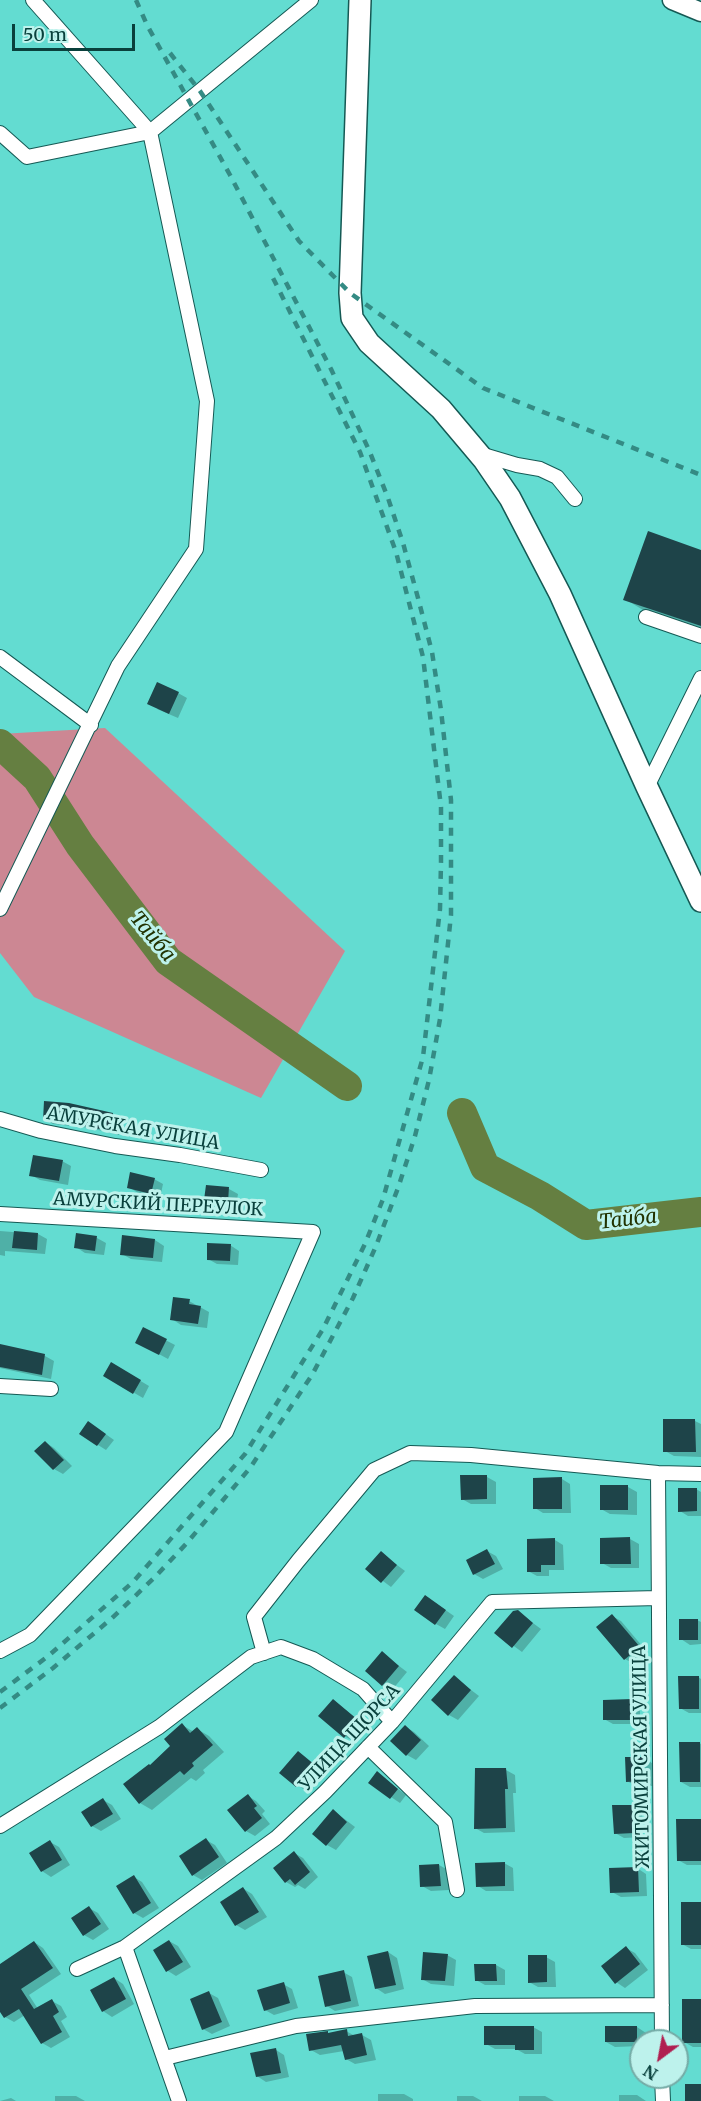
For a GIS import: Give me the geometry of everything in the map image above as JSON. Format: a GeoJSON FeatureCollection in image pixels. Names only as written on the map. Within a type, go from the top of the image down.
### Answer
{"type":"FeatureCollection","features":[{"type":"Feature","properties":{"kind":"main road"},"geometry":{"type":"LineString","coordinates":[[360,0],[350,293],[352,318],[369,343],[441,410],[478,453],[510,498],[560,594],[647,787],[701,899]]}},
{"type":"Feature","properties":{"kind":"main road"},"geometry":{"type":"LineString","coordinates":[[672,0],[701,12]]}},
{"type":"Feature","properties":{"kind":"street"},"geometry":{"type":"LineString","coordinates":[[0,909],[118,666],[196,549],[207,401],[150,132],[33,0]]}},
{"type":"Feature","properties":{"kind":"street"},"geometry":{"type":"LineString","coordinates":[[41,0],[47,16]]}},
{"type":"Feature","properties":{"kind":"street"},"geometry":{"type":"LineString","coordinates":[[0,133],[27,157],[150,132],[311,0]]}},
{"type":"Feature","properties":{"kind":"street"},"geometry":{"type":"LineString","coordinates":[[478,453],[517,465],[540,469],[557,477],[575,499]]}},
{"type":"Feature","properties":{"kind":"street"},"geometry":{"type":"LineString","coordinates":[[646,617],[701,636]]}},
{"type":"Feature","properties":{"kind":"street"},"geometry":{"type":"LineString","coordinates":[[0,657],[91,725]]}},
{"type":"Feature","properties":{"kind":"street"},"geometry":{"type":"LineString","coordinates":[[647,787],[701,678]]}},
{"type":"Feature","properties":{"kind":"street","name":"АМУРСКАЯ УЛИЦА"},"geometry":{"type":"LineString","coordinates":[[0,1119],[41,1131],[115,1146],[261,1170]]}},
{"type":"Feature","properties":{"kind":"street","name":"АМУРСКИЙ ПЕРЕУЛОК"},"geometry":{"type":"LineString","coordinates":[[0,1214],[313,1232],[226,1432],[30,1635],[0,1651]]}},
{"type":"Feature","properties":{"kind":"street"},"geometry":{"type":"LineString","coordinates":[[0,1386],[51,1389]]}},
{"type":"Feature","properties":{"kind":"street"},"geometry":{"type":"LineString","coordinates":[[264,1653],[254,1617],[374,1470],[410,1453],[471,1455],[658,1473],[701,1474]]}},
{"type":"Feature","properties":{"kind":"street","name":"ЖИТОМИРСКАЯ УЛИЦА"},"geometry":{"type":"LineString","coordinates":[[658,1473],[662,2029]]}},
{"type":"Feature","properties":{"kind":"street","name":"УЛИЦА ЩОРСА"},"geometry":{"type":"LineString","coordinates":[[77,1969],[125,1947],[276,1838],[325,1792],[392,1722],[492,1602],[658,1598]]}},
{"type":"Feature","properties":{"kind":"street"},"geometry":{"type":"LineString","coordinates":[[0,1826],[159,1727],[251,1657],[281,1647],[313,1659],[363,1689],[392,1722]]}},
{"type":"Feature","properties":{"kind":"street"},"geometry":{"type":"LineString","coordinates":[[369,1747],[445,1822],[457,1890]]}},
{"type":"Feature","properties":{"kind":"street"},"geometry":{"type":"LineString","coordinates":[[125,1947],[179,2101]]}},
{"type":"Feature","properties":{"kind":"street"},"geometry":{"type":"LineString","coordinates":[[165,2058],[296,2026],[475,2006],[662,2005]]}},
{"type":"Feature","properties":{"kind":"shaded area"},"geometry":{"type":"Polygon","coordinates":[[[105,728],[345,951],[261,1098],[34,997],[0,953],[0,734],[105,728]]]}},
{"type":"Feature","properties":{"kind":"building"},"geometry":{"type":"Polygon","coordinates":[[[648,531],[701,550],[701,626],[623,600],[648,531]]]}},
{"type":"Feature","properties":{"kind":"building"},"geometry":{"type":"Polygon","coordinates":[[[157,682],[179,692],[169,714],[147,704],[157,682]]]}},
{"type":"Feature","properties":{"kind":"building"},"geometry":{"type":"Polygon","coordinates":[[[44,1101],[69,1103],[113,1113],[110,1131],[84,1126],[85,1124],[43,1120],[44,1101]]]}},
{"type":"Feature","properties":{"kind":"building"},"geometry":{"type":"Polygon","coordinates":[[[33,1155],[63,1160],[59,1181],[29,1176],[33,1155]]]}},
{"type":"Feature","properties":{"kind":"building"},"geometry":{"type":"Polygon","coordinates":[[[130,1172],[155,1178],[151,1194],[127,1188],[130,1172]]]}},
{"type":"Feature","properties":{"kind":"building"},"geometry":{"type":"Polygon","coordinates":[[[206,1185],[229,1187],[228,1202],[204,1200],[206,1185]]]}},
{"type":"Feature","properties":{"kind":"building"},"geometry":{"type":"Polygon","coordinates":[[[14,1231],[38,1233],[37,1250],[12,1248],[14,1231]]]}},
{"type":"Feature","properties":{"kind":"building"},"geometry":{"type":"Polygon","coordinates":[[[76,1233],[97,1236],[95,1251],[74,1248],[76,1233]]]}},
{"type":"Feature","properties":{"kind":"building"},"geometry":{"type":"Polygon","coordinates":[[[122,1235],[155,1239],[153,1258],[120,1255],[122,1235]]]}},
{"type":"Feature","properties":{"kind":"building"},"geometry":{"type":"Polygon","coordinates":[[[207,1243],[231,1244],[230,1261],[207,1260],[207,1243]]]}},
{"type":"Feature","properties":{"kind":"building"},"geometry":{"type":"Polygon","coordinates":[[[173,1297],[190,1299],[189,1304],[201,1306],[198,1324],[170,1320],[173,1297]]]}},
{"type":"Feature","properties":{"kind":"building"},"geometry":{"type":"Polygon","coordinates":[[[143,1327],[167,1339],[159,1355],[135,1343],[143,1327]]]}},
{"type":"Feature","properties":{"kind":"building"},"geometry":{"type":"Polygon","coordinates":[[[0,1344],[45,1354],[42,1375],[0,1367],[0,1344]]]}},
{"type":"Feature","properties":{"kind":"building"},"geometry":{"type":"Polygon","coordinates":[[[111,1362],[141,1380],[133,1394],[103,1376],[111,1362]]]}},
{"type":"Feature","properties":{"kind":"building"},"geometry":{"type":"Polygon","coordinates":[[[663,1419],[695,1419],[696,1452],[663,1452],[663,1419]]]}},
{"type":"Feature","properties":{"kind":"building"},"geometry":{"type":"Polygon","coordinates":[[[88,1421],[106,1434],[97,1446],[79,1434],[88,1421]]]}},
{"type":"Feature","properties":{"kind":"building"},"geometry":{"type":"Polygon","coordinates":[[[45,1441],[64,1460],[53,1470],[34,1451],[45,1441]]]}},
{"type":"Feature","properties":{"kind":"building"},"geometry":{"type":"Polygon","coordinates":[[[460,1475],[487,1475],[487,1499],[461,1500],[460,1475]]]}},
{"type":"Feature","properties":{"kind":"building"},"geometry":{"type":"Polygon","coordinates":[[[562,1477],[562,1509],[533,1509],[533,1478],[562,1477]]]}},
{"type":"Feature","properties":{"kind":"building"},"geometry":{"type":"Polygon","coordinates":[[[600,1485],[628,1485],[628,1510],[600,1510],[600,1485]]]}},
{"type":"Feature","properties":{"kind":"building"},"geometry":{"type":"Polygon","coordinates":[[[678,1488],[697,1488],[697,1511],[678,1512],[678,1488]]]}},
{"type":"Feature","properties":{"kind":"building"},"geometry":{"type":"Polygon","coordinates":[[[630,1537],[631,1564],[600,1564],[600,1538],[630,1537]]]}},
{"type":"Feature","properties":{"kind":"building"},"geometry":{"type":"Polygon","coordinates":[[[555,1538],[555,1565],[541,1565],[541,1572],[527,1572],[527,1539],[555,1538]]]}},
{"type":"Feature","properties":{"kind":"building"},"geometry":{"type":"Polygon","coordinates":[[[487,1549],[495,1564],[473,1575],[466,1560],[487,1549]]]}},
{"type":"Feature","properties":{"kind":"building"},"geometry":{"type":"Polygon","coordinates":[[[381,1551],[397,1565],[381,1583],[365,1569],[381,1551]]]}},
{"type":"Feature","properties":{"kind":"building"},"geometry":{"type":"Polygon","coordinates":[[[425,1595],[446,1610],[435,1625],[414,1610],[425,1595]]]}},
{"type":"Feature","properties":{"kind":"building"},"geometry":{"type":"Polygon","coordinates":[[[518,1610],[533,1623],[512,1648],[494,1633],[513,1611],[518,1610]]]}},
{"type":"Feature","properties":{"kind":"building"},"geometry":{"type":"Polygon","coordinates":[[[612,1614],[640,1647],[624,1660],[596,1627],[612,1614]]]}},
{"type":"Feature","properties":{"kind":"building"},"geometry":{"type":"Polygon","coordinates":[[[679,1619],[698,1619],[698,1640],[679,1640],[679,1619]]]}},
{"type":"Feature","properties":{"kind":"building"},"geometry":{"type":"Polygon","coordinates":[[[382,1651],[399,1666],[382,1686],[365,1671],[382,1651]]]}},
{"type":"Feature","properties":{"kind":"building"},"geometry":{"type":"Polygon","coordinates":[[[454,1675],[471,1690],[448,1716],[431,1700],[454,1675]]]}},
{"type":"Feature","properties":{"kind":"building"},"geometry":{"type":"Polygon","coordinates":[[[678,1676],[699,1676],[699,1709],[679,1709],[678,1676]]]}},
{"type":"Feature","properties":{"kind":"building"},"geometry":{"type":"Polygon","coordinates":[[[333,1699],[358,1720],[344,1738],[318,1716],[333,1699]]]}},
{"type":"Feature","properties":{"kind":"building"},"geometry":{"type":"Polygon","coordinates":[[[632,1699],[632,1720],[603,1720],[603,1700],[632,1699]]]}},
{"type":"Feature","properties":{"kind":"building"},"geometry":{"type":"Polygon","coordinates":[[[182,1723],[190,1733],[197,1727],[213,1745],[192,1763],[194,1766],[184,1775],[180,1771],[139,1804],[123,1784],[150,1765],[170,1746],[164,1739],[182,1723]]]}},
{"type":"Feature","properties":{"kind":"building"},"geometry":{"type":"Polygon","coordinates":[[[405,1725],[421,1740],[406,1756],[390,1741],[405,1725]]]}},
{"type":"Feature","properties":{"kind":"building"},"geometry":{"type":"Polygon","coordinates":[[[679,1742],[700,1742],[700,1782],[680,1782],[679,1742]]]}},
{"type":"Feature","properties":{"kind":"building"},"geometry":{"type":"Polygon","coordinates":[[[298,1751],[315,1765],[296,1787],[279,1773],[298,1751]]]}},
{"type":"Feature","properties":{"kind":"building"},"geometry":{"type":"Polygon","coordinates":[[[625,1757],[643,1757],[644,1781],[626,1782],[625,1757]]]}},
{"type":"Feature","properties":{"kind":"building"},"geometry":{"type":"Polygon","coordinates":[[[475,1768],[506,1768],[508,1789],[505,1789],[506,1828],[474,1829],[475,1768]]]}},
{"type":"Feature","properties":{"kind":"building"},"geometry":{"type":"Polygon","coordinates":[[[377,1771],[398,1789],[390,1799],[368,1783],[377,1771]]]}},
{"type":"Feature","properties":{"kind":"building"},"geometry":{"type":"Polygon","coordinates":[[[248,1794],[257,1806],[254,1808],[262,1818],[245,1832],[227,1810],[248,1794]]]}},
{"type":"Feature","properties":{"kind":"building"},"geometry":{"type":"Polygon","coordinates":[[[103,1798],[113,1814],[91,1827],[81,1812],[103,1798]]]}},
{"type":"Feature","properties":{"kind":"building"},"geometry":{"type":"Polygon","coordinates":[[[612,1805],[633,1805],[634,1833],[614,1834],[612,1805]]]}},
{"type":"Feature","properties":{"kind":"building"},"geometry":{"type":"Polygon","coordinates":[[[333,1809],[347,1822],[326,1846],[312,1834],[333,1809]]]}},
{"type":"Feature","properties":{"kind":"building"},"geometry":{"type":"Polygon","coordinates":[[[676,1819],[701,1819],[701,1861],[677,1861],[676,1819]]]}},
{"type":"Feature","properties":{"kind":"building"},"geometry":{"type":"Polygon","coordinates":[[[206,1838],[219,1857],[192,1876],[179,1856],[206,1838]]]}},
{"type":"Feature","properties":{"kind":"building"},"geometry":{"type":"Polygon","coordinates":[[[50,1840],[62,1860],[41,1872],[29,1853],[50,1840]]]}},
{"type":"Feature","properties":{"kind":"building"},"geometry":{"type":"Polygon","coordinates":[[[294,1851],[310,1872],[295,1885],[290,1879],[285,1883],[273,1868],[294,1851]]]}},
{"type":"Feature","properties":{"kind":"building"},"geometry":{"type":"Polygon","coordinates":[[[505,1862],[505,1886],[476,1887],[475,1863],[505,1862]]]}},
{"type":"Feature","properties":{"kind":"building"},"geometry":{"type":"Polygon","coordinates":[[[439,1864],[441,1886],[420,1887],[419,1865],[439,1864]]]}},
{"type":"Feature","properties":{"kind":"building"},"geometry":{"type":"Polygon","coordinates":[[[638,1867],[639,1892],[610,1893],[609,1868],[638,1867]]]}},
{"type":"Feature","properties":{"kind":"building"},"geometry":{"type":"Polygon","coordinates":[[[134,1875],[151,1903],[133,1914],[116,1886],[134,1875]]]}},
{"type":"Feature","properties":{"kind":"building"},"geometry":{"type":"Polygon","coordinates":[[[243,1887],[259,1912],[235,1926],[220,1902],[243,1887]]]}},
{"type":"Feature","properties":{"kind":"building"},"geometry":{"type":"Polygon","coordinates":[[[681,1902],[701,1902],[701,1945],[681,1945],[681,1902]]]}},
{"type":"Feature","properties":{"kind":"building"},"geometry":{"type":"Polygon","coordinates":[[[89,1906],[101,1924],[83,1936],[71,1918],[89,1906]]]}},
{"type":"Feature","properties":{"kind":"building"},"geometry":{"type":"Polygon","coordinates":[[[169,1940],[183,1962],[166,1972],[153,1950],[169,1940]]]}},
{"type":"Feature","properties":{"kind":"building"},"geometry":{"type":"Polygon","coordinates":[[[34,1941],[53,1968],[21,1989],[34,2009],[52,1999],[59,2012],[53,2016],[62,2032],[41,2044],[19,2009],[4,2018],[0,2012],[0,1964],[34,1941]]]}},
{"type":"Feature","properties":{"kind":"building"},"geometry":{"type":"Polygon","coordinates":[[[626,1946],[640,1964],[615,1984],[601,1966],[626,1946]]]}},
{"type":"Feature","properties":{"kind":"building"},"geometry":{"type":"Polygon","coordinates":[[[388,1951],[396,1985],[375,1989],[367,1956],[388,1951]]]}},
{"type":"Feature","properties":{"kind":"building"},"geometry":{"type":"Polygon","coordinates":[[[423,1952],[448,1954],[445,1981],[421,1980],[423,1952]]]}},
{"type":"Feature","properties":{"kind":"building"},"geometry":{"type":"Polygon","coordinates":[[[528,1955],[547,1955],[547,1982],[528,1983],[528,1955]]]}},
{"type":"Feature","properties":{"kind":"building"},"geometry":{"type":"Polygon","coordinates":[[[474,1964],[496,1964],[497,1981],[475,1981],[474,1964]]]}},
{"type":"Feature","properties":{"kind":"building"},"geometry":{"type":"Polygon","coordinates":[[[344,1970],[351,2001],[325,2007],[318,1976],[344,1970]]]}},
{"type":"Feature","properties":{"kind":"building"},"geometry":{"type":"Polygon","coordinates":[[[114,1977],[126,1999],[102,2012],[90,1990],[114,1977]]]}},
{"type":"Feature","properties":{"kind":"building"},"geometry":{"type":"Polygon","coordinates":[[[284,1982],[290,2003],[264,2011],[257,1990],[284,1982]]]}},
{"type":"Feature","properties":{"kind":"building"},"geometry":{"type":"Polygon","coordinates":[[[209,1991],[222,2022],[202,2030],[190,1999],[209,1991]]]}},
{"type":"Feature","properties":{"kind":"building"},"geometry":{"type":"Polygon","coordinates":[[[682,1999],[701,1999],[701,2043],[689,2043],[689,2029],[682,2029],[682,1999]]]}},
{"type":"Feature","properties":{"kind":"building"},"geometry":{"type":"Polygon","coordinates":[[[484,2026],[534,2026],[534,2050],[515,2050],[515,2045],[484,2045],[484,2026]]]}},
{"type":"Feature","properties":{"kind":"building"},"geometry":{"type":"Polygon","coordinates":[[[605,2026],[637,2026],[637,2029],[629,2029],[629,2042],[605,2042],[605,2026]]]}},
{"type":"Feature","properties":{"kind":"building"},"geometry":{"type":"Polygon","coordinates":[[[347,2029],[348,2036],[362,2033],[367,2055],[345,2060],[341,2045],[309,2051],[306,2034],[347,2029]]]}},
{"type":"Feature","properties":{"kind":"building"},"geometry":{"type":"Polygon","coordinates":[[[276,2048],[281,2073],[256,2077],[250,2053],[276,2048]]]}},
{"type":"Feature","properties":{"kind":"building"},"geometry":{"type":"Polygon","coordinates":[[[689,2084],[701,2084],[701,2101],[685,2101],[685,2089],[689,2089],[689,2084]]]}},
{"type":"Feature","properties":{"kind":"waterway","name":"Тайба"},"geometry":{"type":"LineString","coordinates":[[0,744],[37,778],[80,845],[168,961],[347,1086]]}},
{"type":"Feature","properties":{"kind":"waterway","name":"Тайба"},"geometry":{"type":"LineString","coordinates":[[462,1113],[485,1167],[540,1196],[586,1225],[701,1212]]}},
{"type":"Feature","properties":{"kind":"railway"},"geometry":{"type":"LineString","coordinates":[[0,1708],[53,1668],[111,1619],[186,1544],[250,1468],[312,1375],[353,1298],[376,1246],[415,1136],[429,1080],[440,1019],[451,915],[451,800],[441,710],[432,652],[403,543],[388,498],[369,450],[331,369],[230,175],[147,25],[136,0]]}},
{"type":"Feature","properties":{"kind":"railway"},"geometry":{"type":"LineString","coordinates":[[170,53],[200,91],[299,241],[350,293],[483,388],[701,475]]}},
{"type":"Feature","properties":{"kind":"railway"},"geometry":{"type":"LineString","coordinates":[[0,1692],[47,1657],[133,1582],[245,1454],[323,1329],[365,1244],[383,1199],[423,1057],[440,909],[441,862],[441,807],[423,657],[396,552],[360,452],[272,276]]}}]}
